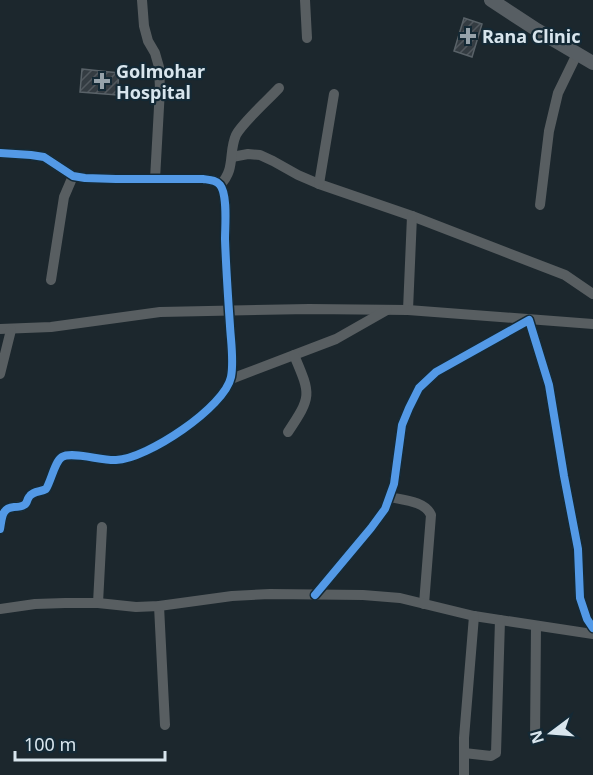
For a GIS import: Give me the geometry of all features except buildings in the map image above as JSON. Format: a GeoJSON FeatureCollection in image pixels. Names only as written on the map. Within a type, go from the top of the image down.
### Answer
{"type":"FeatureCollection","features":[{"type":"Feature","properties":{"kind":"main road"},"geometry":{"type":"LineString","coordinates":[[491,0],[593,63]]}},
{"type":"Feature","properties":{"kind":"street"},"geometry":{"type":"LineString","coordinates":[[142,0],[144,26],[159,67],[155,179]]}},
{"type":"Feature","properties":{"kind":"street"},"geometry":{"type":"LineString","coordinates":[[305,0],[307,38]]}},
{"type":"Feature","properties":{"kind":"street"},"geometry":{"type":"LineString","coordinates":[[540,205],[549,131],[558,93],[577,54]]}},
{"type":"Feature","properties":{"kind":"street"},"geometry":{"type":"LineString","coordinates":[[220,185],[229,172],[233,144],[237,134],[279,88]]}},
{"type":"Feature","properties":{"kind":"street"},"geometry":{"type":"LineString","coordinates":[[319,184],[334,94]]}},
{"type":"Feature","properties":{"kind":"street"},"geometry":{"type":"LineString","coordinates":[[0,153],[44,157],[74,176],[85,178],[203,179],[213,180],[220,185],[224,192],[232,357],[231,379],[220,396],[196,420],[169,440],[139,455],[118,460],[99,460],[70,454],[64,456],[59,459],[46,489],[33,493],[22,506],[9,507],[3,512],[0,529]]}},
{"type":"Feature","properties":{"kind":"street"},"geometry":{"type":"LineString","coordinates":[[232,157],[248,154],[260,155],[319,184],[412,216],[565,275],[593,294]]}},
{"type":"Feature","properties":{"kind":"street"},"geometry":{"type":"LineString","coordinates":[[51,280],[64,197],[74,176]]}},
{"type":"Feature","properties":{"kind":"street"},"geometry":{"type":"LineString","coordinates":[[408,310],[412,216]]}},
{"type":"Feature","properties":{"kind":"street"},"geometry":{"type":"LineString","coordinates":[[0,374],[6,329],[51,327],[160,312],[229,309],[408,310],[593,324]]}},
{"type":"Feature","properties":{"kind":"street"},"geometry":{"type":"LineString","coordinates":[[231,379],[336,339],[387,310]]}},
{"type":"Feature","properties":{"kind":"street"},"geometry":{"type":"LineString","coordinates":[[315,594],[386,509],[394,484],[402,425],[419,388],[436,372],[529,320]]}},
{"type":"Feature","properties":{"kind":"street"},"geometry":{"type":"LineString","coordinates":[[529,320],[549,385],[578,549],[580,598],[587,619],[593,628]]}},
{"type":"Feature","properties":{"kind":"street"},"geometry":{"type":"LineString","coordinates":[[288,432],[306,400],[306,389],[294,355]]}},
{"type":"Feature","properties":{"kind":"street"},"geometry":{"type":"LineString","coordinates":[[390,497],[422,505],[429,509],[431,515],[424,604]]}},
{"type":"Feature","properties":{"kind":"street"},"geometry":{"type":"LineString","coordinates":[[98,603],[102,527]]}},
{"type":"Feature","properties":{"kind":"street"},"geometry":{"type":"LineString","coordinates":[[0,609],[55,603],[159,606],[231,596],[270,594],[363,595],[400,598],[474,616],[593,634]]}},
{"type":"Feature","properties":{"kind":"street"},"geometry":{"type":"LineString","coordinates":[[159,606],[165,725]]}},
{"type":"Feature","properties":{"kind":"street"},"geometry":{"type":"LineString","coordinates":[[464,775],[474,616]]}},
{"type":"Feature","properties":{"kind":"street"},"geometry":{"type":"LineString","coordinates":[[464,753],[491,756],[496,753],[500,620]]}},
{"type":"Feature","properties":{"kind":"street"},"geometry":{"type":"LineString","coordinates":[[535,739],[536,626]]}},
{"type":"Feature","properties":{"kind":"cycle path"},"geometry":{"type":"LineString","coordinates":[[0,153],[44,157],[73,176],[85,178],[203,179],[218,183],[223,190],[225,203],[232,358],[231,377],[226,389],[200,416],[183,429],[146,451],[130,457],[116,460],[73,455],[62,457],[46,489],[30,495],[23,506],[7,509],[4,512],[0,529]]}},
{"type":"Feature","properties":{"kind":"cycle path"},"geometry":{"type":"LineString","coordinates":[[315,595],[385,509],[394,484],[402,425],[419,388],[436,372],[529,320],[549,385],[578,549],[580,598],[587,619],[593,628]]}},
{"type":"Feature","properties":{"kind":"place","name":"Rana Clinic"},"geometry":{"type":"Point","coordinates":[468,36]}},
{"type":"Feature","properties":{"kind":"place","name":"Golmohar Hospital"},"geometry":{"type":"Point","coordinates":[102,81]}}]}
